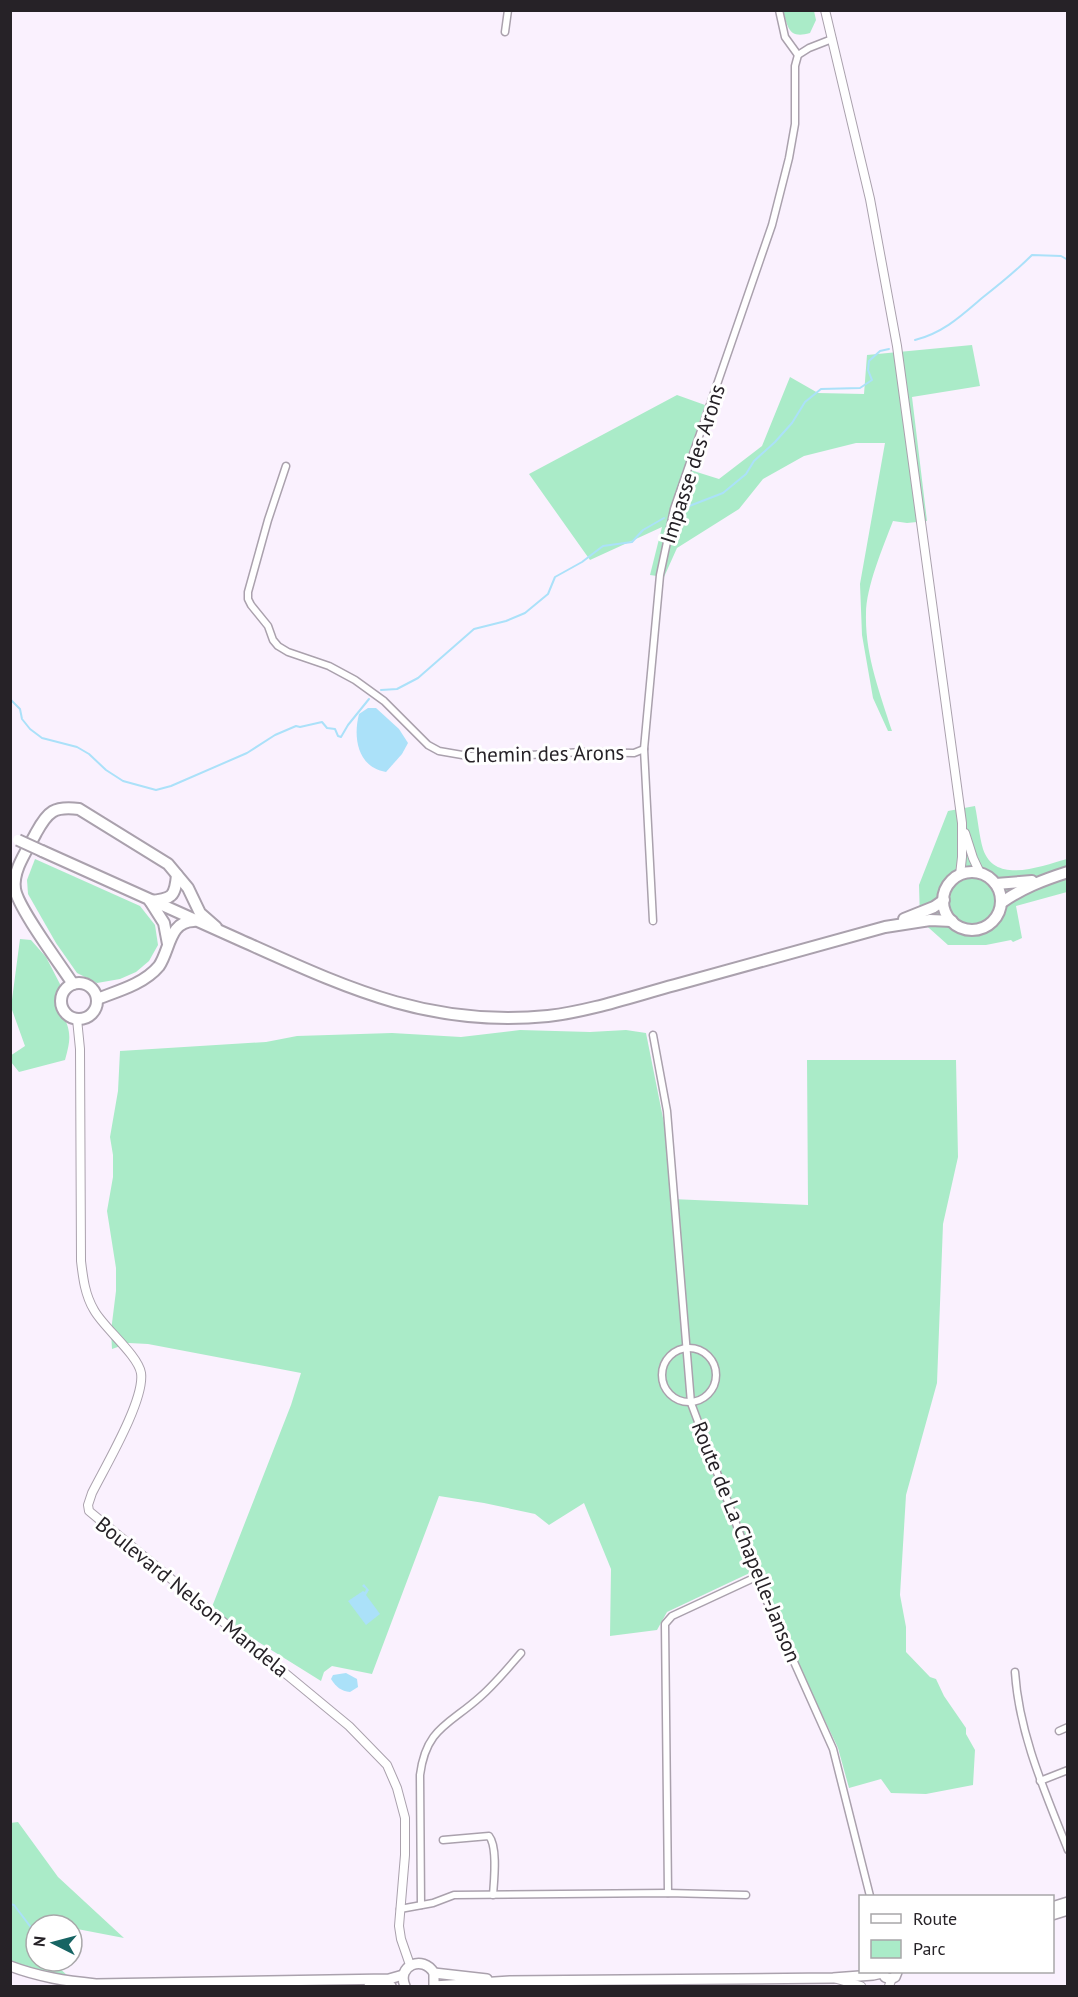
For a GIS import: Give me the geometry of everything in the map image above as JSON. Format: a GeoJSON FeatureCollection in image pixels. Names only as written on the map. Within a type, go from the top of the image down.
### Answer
{"type":"FeatureCollection","features":[{"type":"Feature","properties":{"kind":"main road"},"geometry":{"type":"LineString","coordinates":[[73,984],[22,907],[15,888],[17,870],[46,815],[62,807],[79,809],[168,864],[188,888],[200,913],[220,932]]}},
{"type":"Feature","properties":{"kind":"main road"},"geometry":{"type":"LineString","coordinates":[[14,839],[349,988],[391,1002],[443,1013],[507,1018],[549,1016],[600,1005],[885,927],[930,920],[952,921]]}},
{"type":"Feature","properties":{"kind":"main road"},"geometry":{"type":"LineString","coordinates":[[1001,903],[1038,881],[1068,872]]}},
{"type":"Feature","properties":{"kind":"main road"},"geometry":{"type":"LineString","coordinates":[[980,873],[996,884],[1001,903],[996,918],[986,927],[964,929],[947,915],[944,900],[948,885],[960,875],[980,873]]}},
{"type":"Feature","properties":{"kind":"main road"},"geometry":{"type":"LineString","coordinates":[[150,901],[171,896],[176,889],[177,875]]}},
{"type":"Feature","properties":{"kind":"main road"},"geometry":{"type":"LineString","coordinates":[[996,884],[1038,881]]}},
{"type":"Feature","properties":{"kind":"main road"},"geometry":{"type":"LineString","coordinates":[[885,927],[934,907],[944,900]]}},
{"type":"Feature","properties":{"kind":"main road"},"geometry":{"type":"LineString","coordinates":[[150,901],[164,923],[168,944]]}},
{"type":"Feature","properties":{"kind":"main road"},"geometry":{"type":"LineString","coordinates":[[97,999],[149,977],[160,964],[179,925],[186,921],[194,921]]}},
{"type":"Feature","properties":{"kind":"main road"},"geometry":{"type":"LineString","coordinates":[[78,982],[89,985],[97,999],[94,1011],[89,1016],[77,1018],[67,1014],[61,1003],[64,991],[78,982]]}},
{"type":"Feature","properties":{"kind":"main road"},"geometry":{"type":"LineString","coordinates":[[1054,1916],[1068,1910]]}},
{"type":"Feature","properties":{"kind":"main road"},"geometry":{"type":"LineString","coordinates":[[10,1966],[61,1981],[96,1984],[389,1979],[403,1975],[410,1965],[421,1962],[431,1968],[434,1973],[434,1986],[510,1981],[833,1977],[879,1973]]}},
{"type":"Feature","properties":{"kind":"main road"},"geometry":{"type":"LineString","coordinates":[[434,1973],[510,1981]]}},
{"type":"Feature","properties":{"kind":"main road"},"geometry":{"type":"LineString","coordinates":[[403,1975],[405,1986]]}},
{"type":"Feature","properties":{"kind":"main road"},"geometry":{"type":"LineString","coordinates":[[185,1984],[217,1986]]}},
{"type":"Feature","properties":{"kind":"main road"},"geometry":{"type":"LineString","coordinates":[[369,1986],[392,1986]]}},
{"type":"Feature","properties":{"kind":"street"},"geometry":{"type":"LineString","coordinates":[[504,32],[508,10]]}},
{"type":"Feature","properties":{"kind":"street"},"geometry":{"type":"LineString","coordinates":[[779,10],[785,37],[798,56],[809,48],[832,39]]}},
{"type":"Feature","properties":{"kind":"street"},"geometry":{"type":"LineString","coordinates":[[825,10],[870,199],[897,346],[962,823],[960,875]]}},
{"type":"Feature","properties":{"kind":"street","name":"Impasse des Arons"},"geometry":{"type":"LineString","coordinates":[[653,921],[644,749],[660,575],[674,509],[772,225],[795,124],[795,66],[798,56]]}},
{"type":"Feature","properties":{"kind":"street","name":"Chemin des Arons"},"geometry":{"type":"LineString","coordinates":[[286,466],[248,592],[251,605],[268,626],[278,646],[288,652],[329,666],[355,680],[384,700],[428,745],[450,754],[536,756],[583,752],[634,753],[644,749]]}},
{"type":"Feature","properties":{"kind":"street"},"geometry":{"type":"LineString","coordinates":[[962,823],[980,873]]}},
{"type":"Feature","properties":{"kind":"street","name":"Boulevard Nelson Mandela"},"geometry":{"type":"LineString","coordinates":[[77,1018],[80,1060],[81,1261],[86,1290],[94,1311],[135,1360],[141,1371],[140,1386],[132,1409],[92,1492],[88,1505],[89,1510],[349,1726],[387,1765],[397,1788],[405,1818],[405,1855],[400,1908]]}},
{"type":"Feature","properties":{"kind":"street","name":"Route de La Chapelle-Janson"},"geometry":{"type":"LineString","coordinates":[[653,1035],[667,1111],[691,1402],[756,1577],[833,1749],[870,1895]]}},
{"type":"Feature","properties":{"kind":"street"},"geometry":{"type":"LineString","coordinates":[[686,1348],[703,1352],[714,1365],[716,1373],[712,1390],[699,1401],[691,1402],[681,1402],[666,1391],[662,1373],[664,1364],[670,1356],[686,1348]]}},
{"type":"Feature","properties":{"kind":"street"},"geometry":{"type":"LineString","coordinates":[[668,1893],[665,1624],[672,1616],[756,1577]]}},
{"type":"Feature","properties":{"kind":"street"},"geometry":{"type":"LineString","coordinates":[[421,1905],[420,1774],[423,1754],[436,1732],[481,1697],[521,1653]]}},
{"type":"Feature","properties":{"kind":"street"},"geometry":{"type":"LineString","coordinates":[[1015,1672],[1017,1702],[1040,1781],[1068,1850]]}},
{"type":"Feature","properties":{"kind":"street"},"geometry":{"type":"LineString","coordinates":[[1059,1731],[1068,1727]]}},
{"type":"Feature","properties":{"kind":"street"},"geometry":{"type":"LineString","coordinates":[[1040,1781],[1068,1770]]}},
{"type":"Feature","properties":{"kind":"street"},"geometry":{"type":"LineString","coordinates":[[443,1840],[489,1836],[493,1841],[494,1895]]}},
{"type":"Feature","properties":{"kind":"street"},"geometry":{"type":"LineString","coordinates":[[410,1965],[400,1939],[400,1908],[421,1905],[454,1895],[668,1893],[746,1895]]}},
{"type":"Feature","properties":{"kind":"street"},"geometry":{"type":"LineString","coordinates":[[833,1977],[861,1986]]}},
{"type":"Feature","properties":{"kind":"green space"},"geometry":{"type":"Polygon","coordinates":[[[783,11],[814,11],[816,20],[810,33],[798,34],[790,31],[783,11]]]}},
{"type":"Feature","properties":{"kind":"green space"},"geometry":{"type":"Polygon","coordinates":[[[972,345],[980,386],[912,397],[927,521],[907,523],[893,521],[869,592],[866,614],[868,644],[874,674],[892,731],[888,731],[873,698],[862,635],[860,584],[885,443],[856,443],[804,456],[763,479],[739,509],[677,548],[664,577],[650,575],[662,527],[590,560],[529,474],[677,395],[705,405],[684,468],[719,479],[762,446],[790,377],[818,393],[864,394],[867,355],[972,345]]]}},
{"type":"Feature","properties":{"kind":"green space"},"geometry":{"type":"Polygon","coordinates":[[[975,806],[980,838],[989,860],[998,867],[1020,870],[1067,859],[1067,892],[1016,906],[1022,938],[1013,942],[1011,940],[986,945],[948,945],[920,920],[919,885],[948,811],[975,806]]]}},
{"type":"Feature","properties":{"kind":"green space"},"geometry":{"type":"Polygon","coordinates":[[[35,859],[140,906],[155,925],[158,945],[149,961],[136,972],[120,979],[97,983],[77,973],[56,943],[28,894],[27,880],[35,859]]]}},
{"type":"Feature","properties":{"kind":"green space"},"geometry":{"type":"Polygon","coordinates":[[[20,939],[31,940],[46,957],[61,986],[58,1007],[68,1027],[69,1045],[65,1060],[19,1072],[11,1062],[10,1056],[25,1046],[11,1007],[20,939]]]}},
{"type":"Feature","properties":{"kind":"green space"},"geometry":{"type":"Polygon","coordinates":[[[520,1030],[590,1032],[626,1030],[646,1033],[665,1128],[672,1199],[808,1205],[807,1060],[956,1060],[958,1157],[943,1224],[937,1383],[906,1495],[900,1595],[906,1627],[906,1652],[930,1677],[936,1679],[944,1696],[966,1728],[966,1734],[975,1750],[973,1785],[926,1794],[891,1793],[881,1779],[849,1788],[838,1748],[777,1620],[756,1570],[667,1612],[657,1630],[610,1636],[611,1569],[584,1503],[549,1525],[535,1514],[439,1496],[372,1674],[332,1666],[324,1672],[321,1681],[210,1612],[291,1405],[301,1373],[148,1344],[129,1343],[112,1349],[111,1331],[116,1291],[116,1268],[107,1211],[113,1177],[110,1137],[118,1091],[120,1051],[266,1042],[297,1036],[392,1033],[461,1037],[520,1030]]]}},
{"type":"Feature","properties":{"kind":"green space"},"geometry":{"type":"Polygon","coordinates":[[[18,1822],[58,1877],[124,1938],[84,1930],[84,1913],[24,1913],[24,1973],[65,1973],[79,1986],[11,1972],[10,1823],[18,1822]]]}},
{"type":"Feature","properties":{"kind":"water"},"geometry":{"type":"Polygon","coordinates":[[[368,708],[376,708],[399,729],[408,743],[402,754],[386,772],[369,764],[359,750],[357,723],[359,714],[368,708]]]}},
{"type":"Feature","properties":{"kind":"water"},"geometry":{"type":"Polygon","coordinates":[[[364,1584],[369,1590],[366,1595],[380,1614],[366,1625],[348,1601],[363,1591],[365,1592],[366,1589],[362,1586],[364,1584]]]}},
{"type":"Feature","properties":{"kind":"water"},"geometry":{"type":"Polygon","coordinates":[[[346,1673],[357,1679],[358,1687],[350,1692],[339,1688],[331,1679],[333,1675],[346,1673]]]}},
{"type":"Feature","properties":{"kind":"waterway"},"geometry":{"type":"LineString","coordinates":[[915,340],[951,323],[1032,255],[1061,256],[1068,260]]}},
{"type":"Feature","properties":{"kind":"waterway"},"geometry":{"type":"LineString","coordinates":[[684,508],[723,493],[746,474],[754,461],[792,423],[805,402],[821,389],[860,388],[872,380],[868,370],[869,361],[880,351],[889,349]]}},
{"type":"Feature","properties":{"kind":"waterway"},"geometry":{"type":"LineString","coordinates":[[381,690],[397,689],[418,678],[474,629],[506,621],[525,613],[548,594],[555,577],[582,562],[603,546],[632,542],[643,530],[664,518]]}},
{"type":"Feature","properties":{"kind":"waterway"},"geometry":{"type":"LineString","coordinates":[[10,699],[20,709],[22,719],[30,729],[42,738],[77,747],[123,781],[156,790],[171,786],[247,753],[275,735],[296,726],[322,722],[327,728],[335,729],[341,737],[369,699]]}},
{"type":"Feature","properties":{"kind":"waterway"},"geometry":{"type":"LineString","coordinates":[[10,1904],[14,1905],[24,1918]]}}]}
